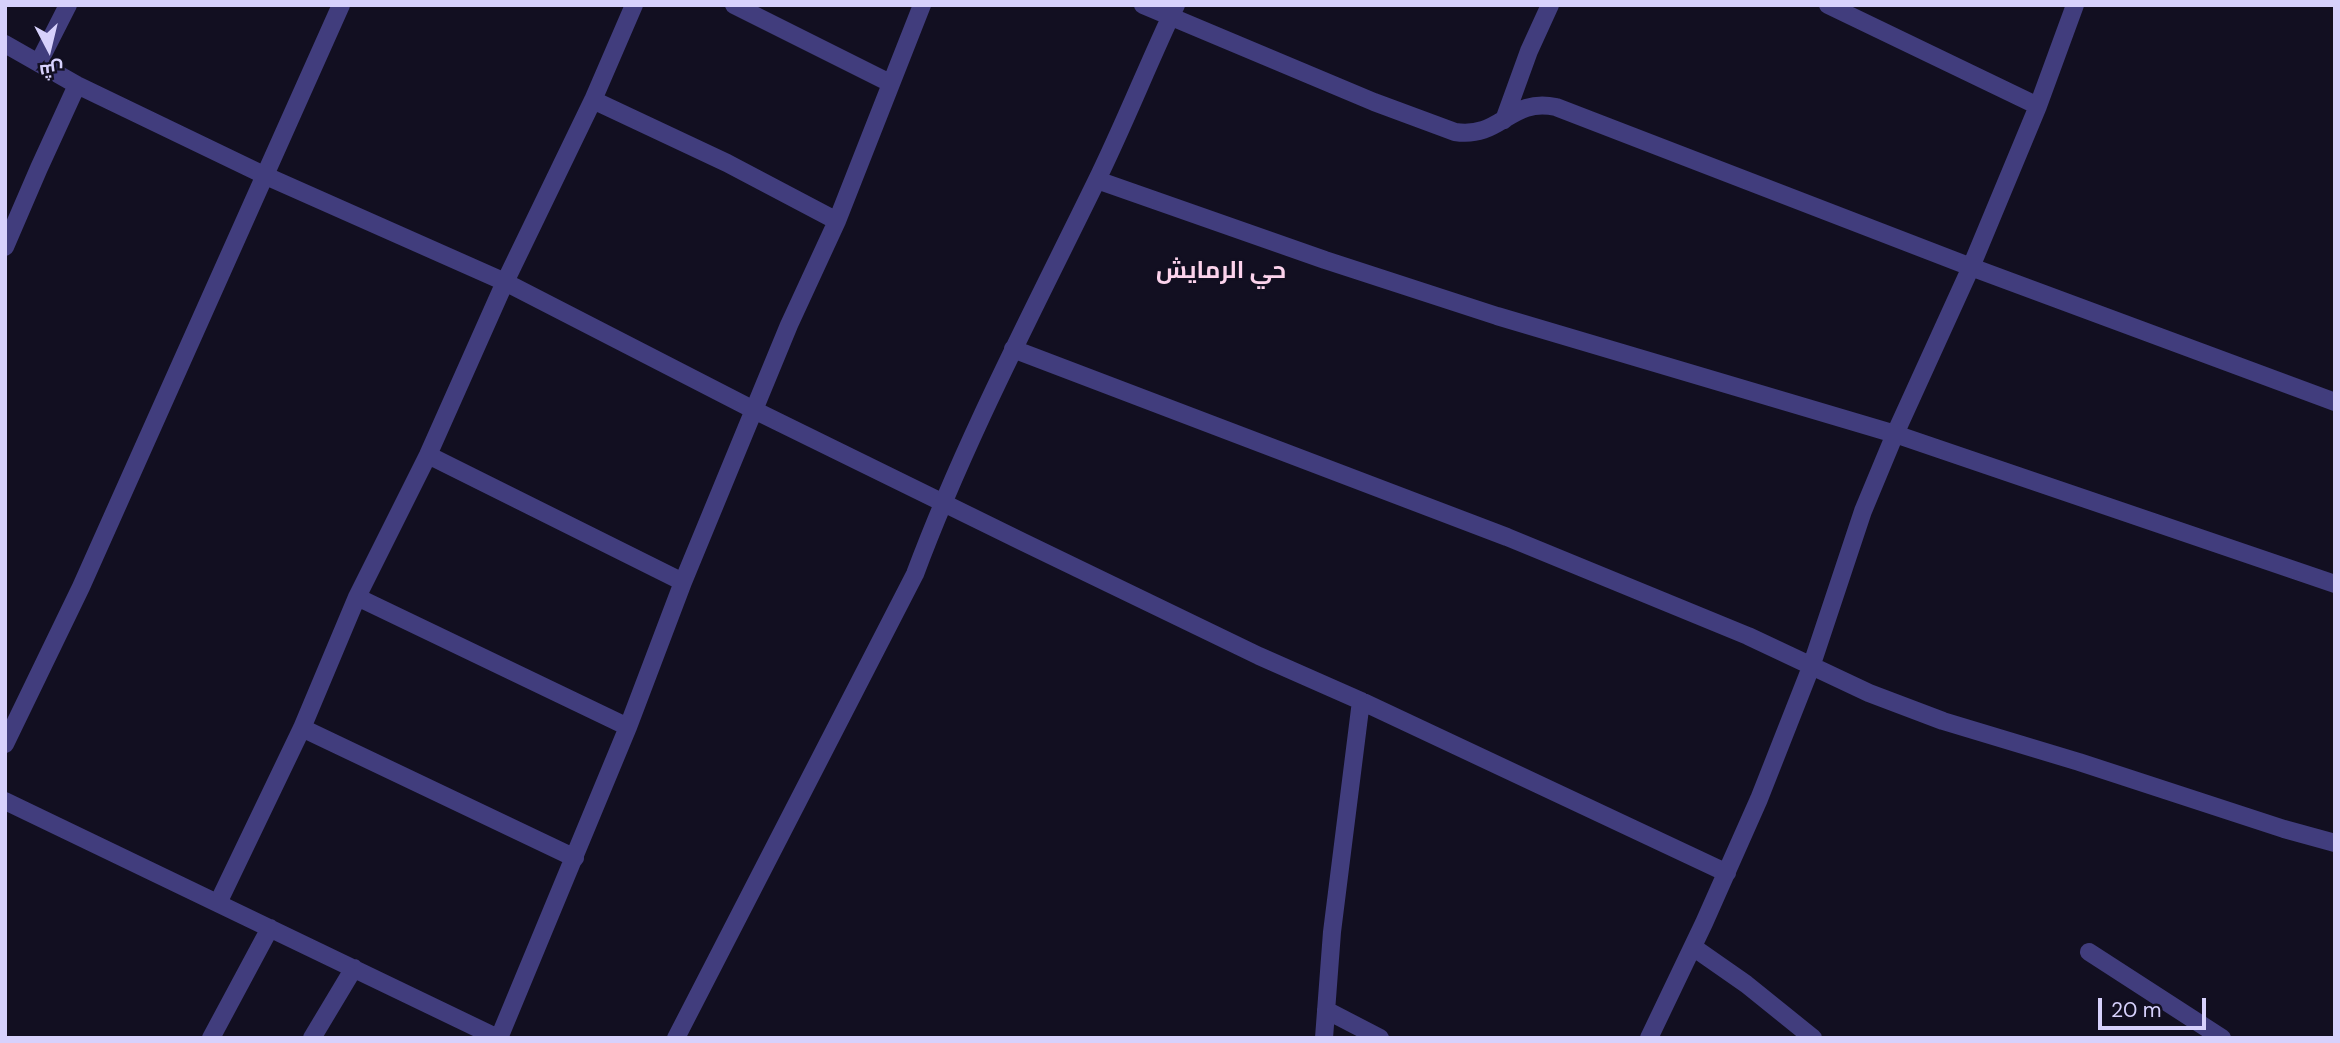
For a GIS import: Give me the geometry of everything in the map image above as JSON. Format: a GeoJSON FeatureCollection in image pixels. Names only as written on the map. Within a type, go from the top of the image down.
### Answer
{"type":"FeatureCollection","features":[{"type":"Feature","properties":{"kind":"street"},"geometry":{"type":"LineString","coordinates":[[39,62],[68,5]]}},
{"type":"Feature","properties":{"kind":"street"},"geometry":{"type":"LineString","coordinates":[[5,744],[81,587],[341,5]]}},
{"type":"Feature","properties":{"kind":"street"},"geometry":{"type":"LineString","coordinates":[[218,903],[302,729],[357,597],[428,455],[505,282],[593,100],[634,5]]}},
{"type":"Feature","properties":{"kind":"street"},"geometry":{"type":"LineString","coordinates":[[734,5],[890,83]]}},
{"type":"Feature","properties":{"kind":"street"},"geometry":{"type":"LineString","coordinates":[[5,801],[355,968],[476,1033],[499,1038],[575,858],[683,582],[789,325],[837,220],[922,5]]}},
{"type":"Feature","properties":{"kind":"street"},"geometry":{"type":"LineString","coordinates":[[1143,5],[1173,11],[1374,102],[1455,132],[1478,133],[1527,107],[1556,107],[1971,267],[2335,402]]}},
{"type":"Feature","properties":{"kind":"street"},"geometry":{"type":"LineString","coordinates":[[1504,120],[1529,51],[1550,5]]}},
{"type":"Feature","properties":{"kind":"street"},"geometry":{"type":"LineString","coordinates":[[1828,5],[2038,106]]}},
{"type":"Feature","properties":{"kind":"street"},"geometry":{"type":"LineString","coordinates":[[1649,1038],[1727,873],[1811,667],[1863,511],[1971,267],[2038,106],[2075,5]]}},
{"type":"Feature","properties":{"kind":"street"},"geometry":{"type":"LineString","coordinates":[[676,1038],[915,574],[942,502],[1013,349],[1097,180],[1173,11]]}},
{"type":"Feature","properties":{"kind":"street"},"geometry":{"type":"LineString","coordinates":[[5,44],[78,85],[266,176],[505,282],[754,410],[1259,656],[1727,873]]}},
{"type":"Feature","properties":{"kind":"street"},"geometry":{"type":"LineString","coordinates":[[5,247],[78,85]]}},
{"type":"Feature","properties":{"kind":"street"},"geometry":{"type":"LineString","coordinates":[[593,100],[726,163],[837,220]]}},
{"type":"Feature","properties":{"kind":"street"},"geometry":{"type":"LineString","coordinates":[[1097,180],[1325,260],[1497,316],[1895,434],[2335,584]]}},
{"type":"Feature","properties":{"kind":"street"},"geometry":{"type":"LineString","coordinates":[[1013,349],[1507,537],[1748,636],[1869,693],[1943,721],[2335,843]]}},
{"type":"Feature","properties":{"kind":"street"},"geometry":{"type":"LineString","coordinates":[[428,455],[683,582]]}},
{"type":"Feature","properties":{"kind":"street"},"geometry":{"type":"LineString","coordinates":[[357,597],[628,727]]}},
{"type":"Feature","properties":{"kind":"street"},"geometry":{"type":"LineString","coordinates":[[1324,1038],[1341,851],[1361,701]]}},
{"type":"Feature","properties":{"kind":"street"},"geometry":{"type":"LineString","coordinates":[[302,729],[575,858]]}},
{"type":"Feature","properties":{"kind":"street"},"geometry":{"type":"LineString","coordinates":[[211,1038],[270,928]]}},
{"type":"Feature","properties":{"kind":"street"},"geometry":{"type":"LineString","coordinates":[[1693,947],[1745,984],[1812,1038]]}},
{"type":"Feature","properties":{"kind":"street"},"geometry":{"type":"LineString","coordinates":[[2089,952],[2222,1038]]}},
{"type":"Feature","properties":{"kind":"street"},"geometry":{"type":"LineString","coordinates":[[312,1038],[355,968]]}},
{"type":"Feature","properties":{"kind":"street"},"geometry":{"type":"LineString","coordinates":[[1326,1010],[1380,1038]]}},
{"type":"Feature","properties":{"kind":"district","name":"حي الرمايش"},"geometry":{"type":"Point","coordinates":[1221,272]}}]}
